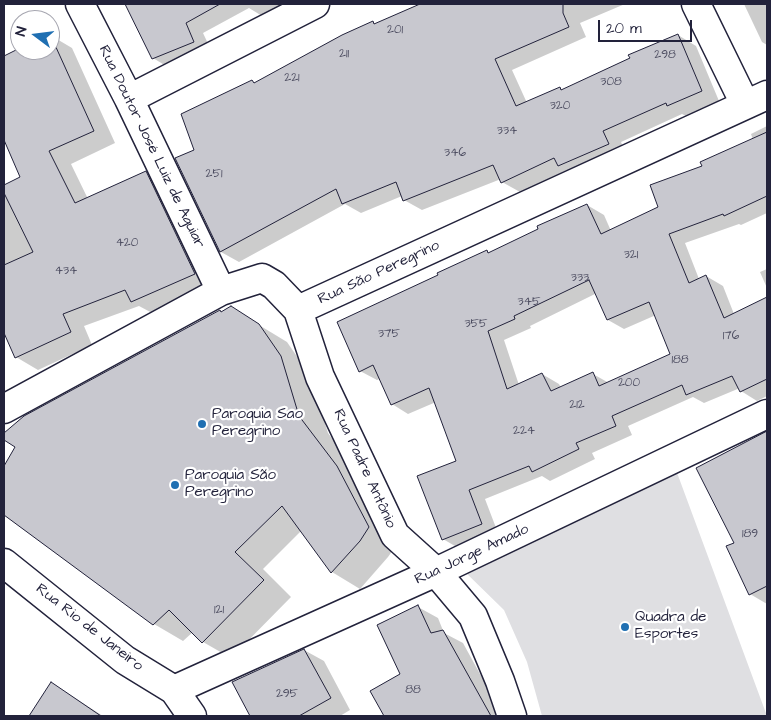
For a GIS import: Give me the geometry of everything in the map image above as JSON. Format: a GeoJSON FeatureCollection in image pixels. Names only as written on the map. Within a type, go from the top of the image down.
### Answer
{"type":"FeatureCollection","features":[{"type":"Feature","properties":{"kind":"street","name":"Rua Doutor José Luiz de Aguiar"},"geometry":{"type":"LineString","coordinates":[[80,4],[129,99],[221,291]]}},
{"type":"Feature","properties":{"kind":"street"},"geometry":{"type":"LineString","coordinates":[[129,99],[315,4]]}},
{"type":"Feature","properties":{"kind":"street"},"geometry":{"type":"LineString","coordinates":[[696,4],[756,100]]}},
{"type":"Feature","properties":{"kind":"street","name":"Rua São Peregrino"},"geometry":{"type":"LineString","coordinates":[[298,310],[756,100]]}},
{"type":"Feature","properties":{"kind":"street"},"geometry":{"type":"LineString","coordinates":[[4,409],[221,291],[262,278],[274,285],[298,310]]}},
{"type":"Feature","properties":{"kind":"street","name":"Rua Padre Antônio"},"geometry":{"type":"LineString","coordinates":[[298,310],[320,377],[395,535],[436,572],[473,616],[500,681],[512,716]]}},
{"type":"Feature","properties":{"kind":"street","name":"Rua Jorge Amado"},"geometry":{"type":"LineString","coordinates":[[174,690],[436,572],[767,414]]}},
{"type":"Feature","properties":{"kind":"street","name":"Rua Rio de Janeiro"},"geometry":{"type":"LineString","coordinates":[[4,563],[125,660],[174,690],[192,716]]}},
{"type":"Feature","properties":{"kind":"shaded area"},"geometry":{"type":"Polygon","coordinates":[[[676,470],[767,716],[542,716],[527,662],[504,610],[462,569],[676,470]]]}},
{"type":"Feature","properties":{"kind":"building"},"geometry":{"type":"Polygon","coordinates":[[[125,4],[220,4],[186,23],[194,42],[152,59],[125,4]]]}},
{"type":"Feature","properties":{"kind":"building"},"geometry":{"type":"Polygon","coordinates":[[[420,4],[563,4],[563,13],[569,27],[495,59],[516,106],[560,87],[561,90],[630,58],[628,55],[678,34],[702,91],[667,106],[666,103],[603,131],[609,144],[558,166],[554,158],[501,183],[493,165],[403,201],[396,182],[342,204],[336,189],[220,252],[175,158],[194,150],[181,114],[252,80],[254,83],[342,35],[373,21],[374,24],[420,4]]]}},
{"type":"Feature","properties":{"kind":"building"},"geometry":{"type":"Polygon","coordinates":[[[10,53],[10,60],[60,60],[60,56],[94,131],[49,151],[75,203],[146,171],[195,274],[131,302],[125,290],[63,314],[71,332],[15,358],[4,333],[4,265],[33,252],[4,193],[4,185],[20,177],[4,140],[4,56],[10,53]]]}},
{"type":"Feature","properties":{"kind":"building"},"geometry":{"type":"Polygon","coordinates":[[[767,132],[767,196],[724,216],[723,214],[669,234],[689,283],[706,275],[724,318],[767,297],[767,379],[740,392],[732,376],[686,395],[682,385],[612,416],[616,426],[576,443],[579,449],[532,472],[529,466],[469,490],[482,524],[442,540],[417,476],[456,461],[429,388],[391,405],[373,365],[359,372],[337,322],[487,250],[488,253],[538,229],[537,226],[587,204],[601,234],[658,207],[650,185],[702,166],[700,162],[767,132]],[[589,280],[514,316],[515,319],[488,331],[507,389],[542,373],[551,391],[593,372],[599,386],[670,354],[649,302],[607,320],[589,280]]]}},
{"type":"Feature","properties":{"kind":"building","name":"Paroquia São Peregrino"},"geometry":{"type":"Polygon","coordinates":[[[231,306],[259,324],[281,356],[299,416],[337,466],[369,527],[360,541],[331,573],[282,506],[235,552],[264,580],[202,643],[169,610],[153,625],[4,515],[4,466],[15,447],[4,440],[4,433],[24,416],[220,310],[221,312],[231,306]]]}},
{"type":"Feature","properties":{"kind":"building"},"geometry":{"type":"Polygon","coordinates":[[[767,431],[767,586],[749,595],[726,546],[734,543],[696,468],[767,431]]]}},
{"type":"Feature","properties":{"kind":"building"},"geometry":{"type":"Polygon","coordinates":[[[418,605],[431,633],[443,630],[491,716],[384,716],[370,691],[400,674],[377,625],[418,605]]]}},
{"type":"Feature","properties":{"kind":"building"},"geometry":{"type":"Polygon","coordinates":[[[304,649],[331,698],[299,716],[250,716],[232,682],[304,649]]]}},
{"type":"Feature","properties":{"kind":"building"},"geometry":{"type":"Polygon","coordinates":[[[51,682],[101,716],[29,716],[51,682]]]}},
{"type":"Feature","properties":{"kind":"place","name":"Paroquia Sao Peregrino"},"geometry":{"type":"Point","coordinates":[202,424]}},
{"type":"Feature","properties":{"kind":"place","name":"Paroquia São Peregrino"},"geometry":{"type":"Point","coordinates":[175,485]}},
{"type":"Feature","properties":{"kind":"place","name":"Quadra de Esportes"},"geometry":{"type":"Point","coordinates":[625,627]}}]}
